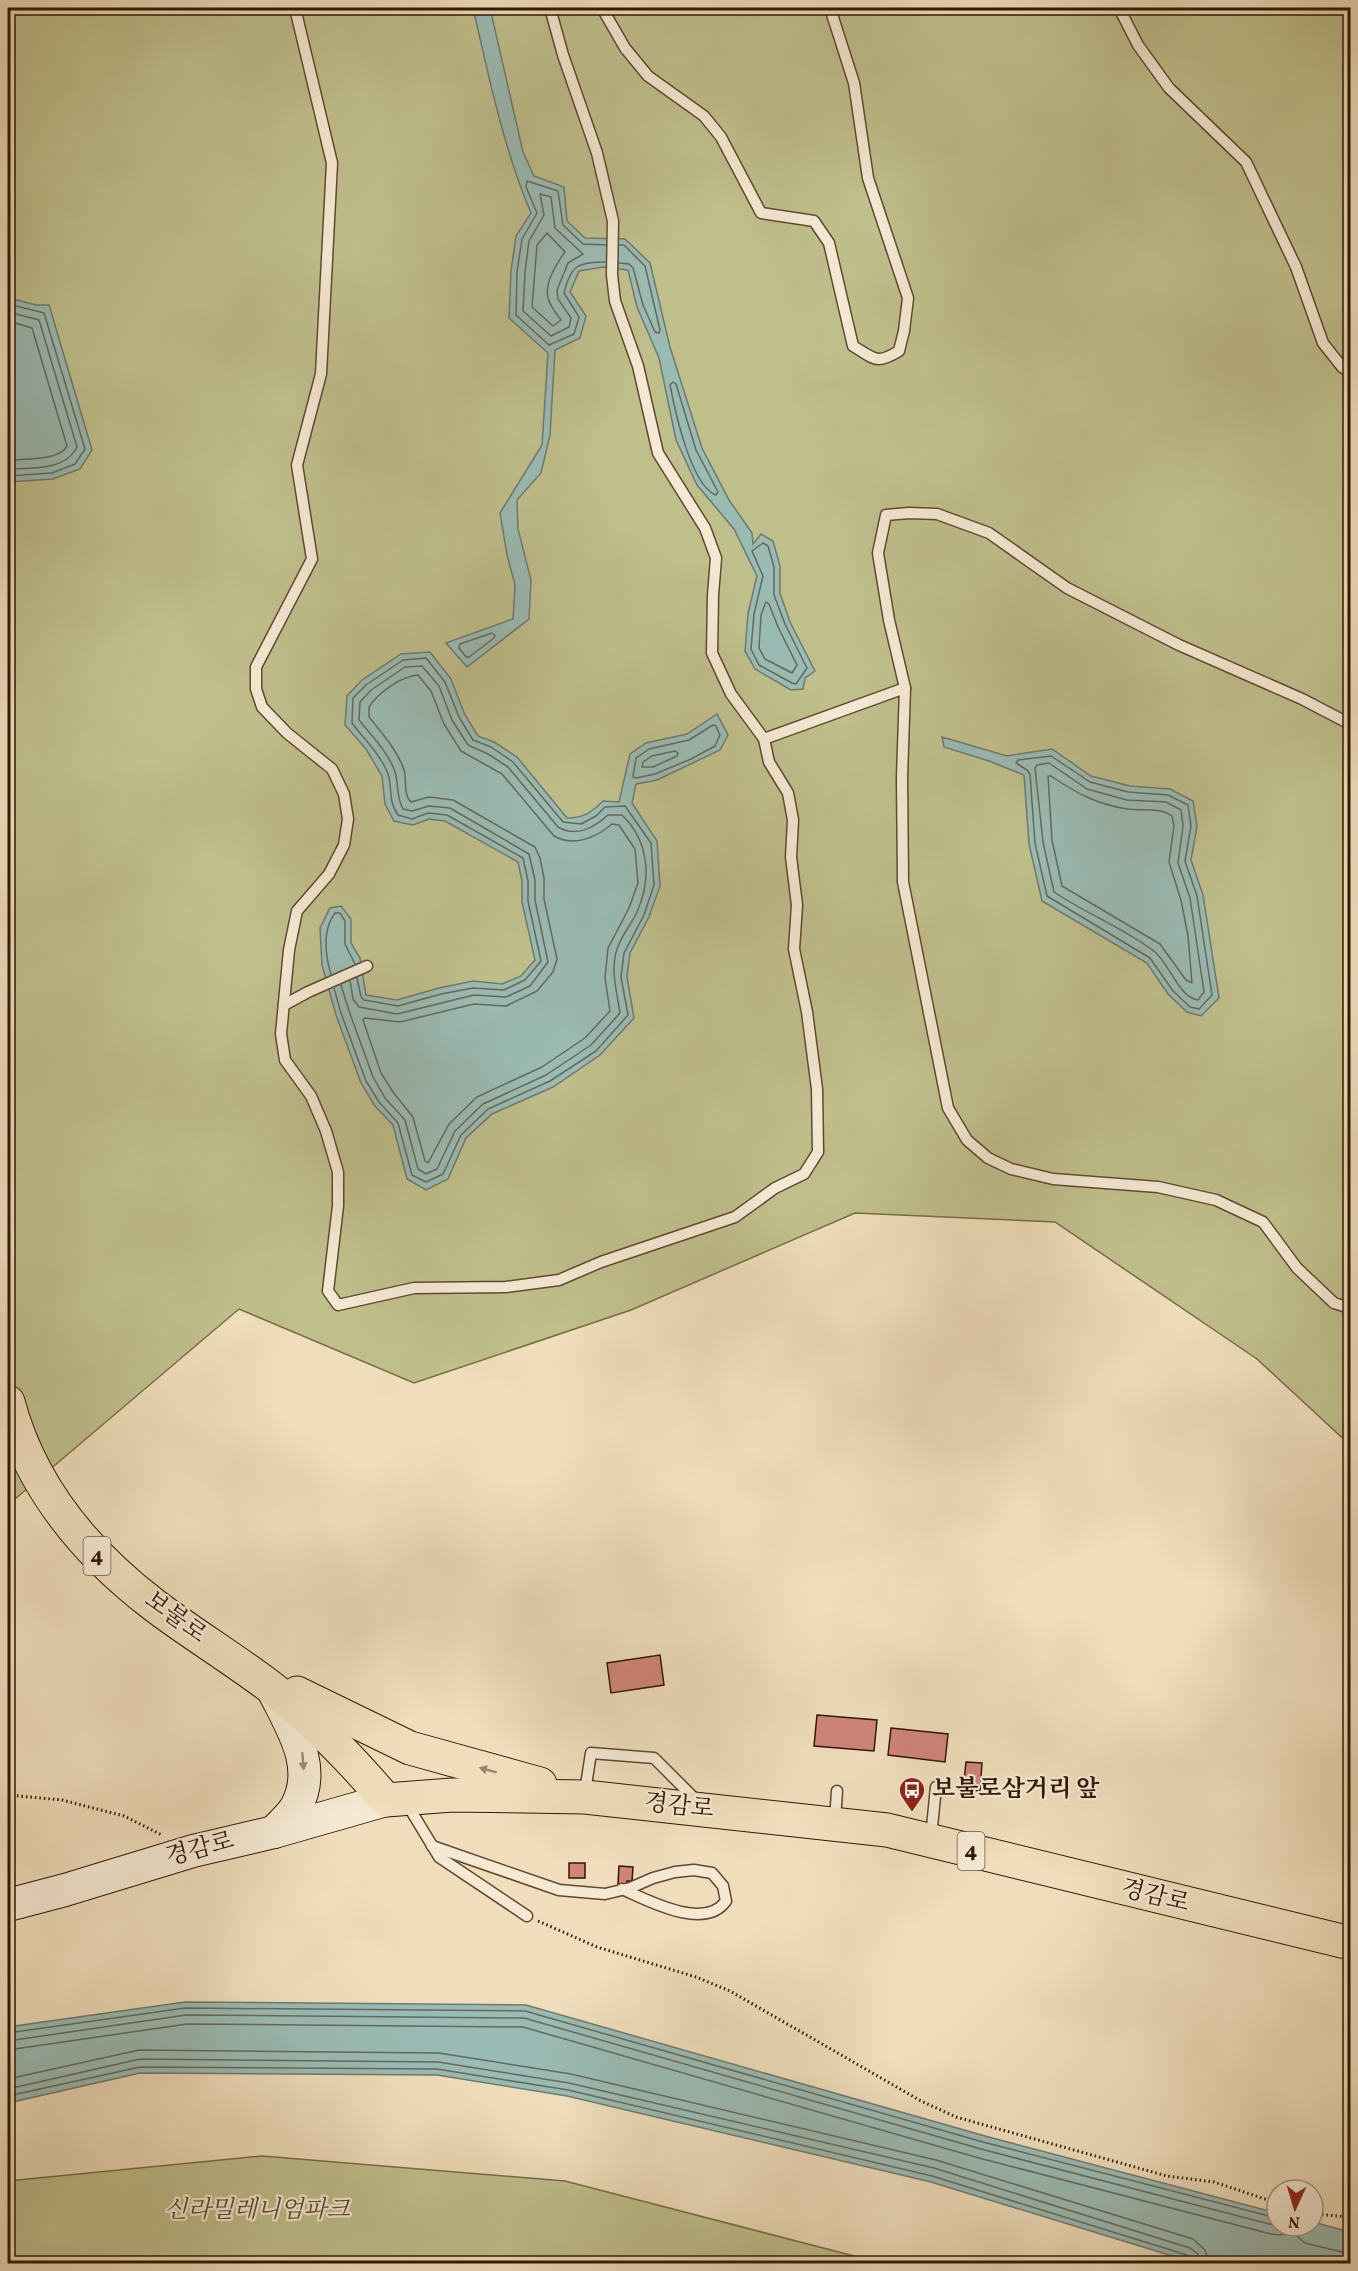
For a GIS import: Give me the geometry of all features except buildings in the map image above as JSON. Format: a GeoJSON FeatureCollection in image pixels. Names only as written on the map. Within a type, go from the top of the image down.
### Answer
{"type":"FeatureCollection","features":[{"type":"Feature","properties":{"kind":"main road","name":"보불로"},"geometry":{"type":"LineString","coordinates":[[8,1402],[12,1419],[28,1459],[50,1499],[76,1534],[104,1564],[154,1605],[272,1688],[318,1726],[395,1799]]}},
{"type":"Feature","properties":{"kind":"main road"},"geometry":{"type":"LineString","coordinates":[[240,1664],[410,1748],[585,1797]]}},
{"type":"Feature","properties":{"kind":"main road","name":"경감로"},"geometry":{"type":"LineString","coordinates":[[395,1799],[452,1795],[585,1797],[887,1830],[1350,1943]]}},
{"type":"Feature","properties":{"kind":"street"},"geometry":{"type":"LineString","coordinates":[[272,1688],[303,1751],[304,1770],[296,1808],[274,1832]]}},
{"type":"Feature","properties":{"kind":"street","name":"경감로"},"geometry":{"type":"LineString","coordinates":[[8,1905],[193,1851],[395,1799]]}},
{"type":"Feature","properties":{"kind":"lane"},"geometry":{"type":"LineString","coordinates":[[295,8],[332,163],[321,374],[297,465],[312,559],[256,667],[256,689],[262,707],[287,733],[332,769],[344,794],[348,819],[344,845],[329,874],[297,911],[289,951],[281,1034],[285,1059],[311,1096],[326,1131],[338,1172],[338,1206],[328,1291],[338,1305],[414,1287],[506,1287],[559,1280],[601,1262],[735,1216],[775,1188],[804,1174],[818,1152],[817,1089],[807,1012],[794,950],[797,905],[791,857],[793,820],[788,793],[769,762],[764,739],[731,694],[712,653],[716,558],[705,528],[657,453],[638,366],[615,301],[612,274],[613,221],[597,153],[562,56],[550,8]]}},
{"type":"Feature","properties":{"kind":"lane"},"geometry":{"type":"LineString","coordinates":[[602,8],[625,48],[648,76],[704,116],[721,136],[761,213],[814,221],[829,243],[853,346],[874,359],[885,359],[899,351],[908,298],[868,178],[854,83],[830,8]]}},
{"type":"Feature","properties":{"kind":"lane"},"geometry":{"type":"LineString","coordinates":[[1119,8],[1138,45],[1169,88],[1246,162],[1296,267],[1323,343],[1342,367],[1350,372]]}},
{"type":"Feature","properties":{"kind":"lane"},"geometry":{"type":"LineString","coordinates":[[1350,724],[1302,699],[1169,640],[1067,588],[989,533],[937,514],[886,515],[878,553],[889,620],[905,688],[902,777],[903,882],[948,1108],[967,1140],[988,1158],[1011,1169],[1053,1179],[1158,1187],[1216,1200],[1263,1222],[1298,1268],[1334,1303],[1350,1308]]}},
{"type":"Feature","properties":{"kind":"lane"},"geometry":{"type":"LineString","coordinates":[[764,739],[905,688]]}},
{"type":"Feature","properties":{"kind":"lane"},"geometry":{"type":"LineString","coordinates":[[284,1005],[368,966]]}},
{"type":"Feature","properties":{"kind":"lane"},"geometry":{"type":"LineString","coordinates":[[585,1797],[591,1753],[654,1758],[706,1810]]}},
{"type":"Feature","properties":{"kind":"lane"},"geometry":{"type":"LineString","coordinates":[[931,1841],[936,1787]]}},
{"type":"Feature","properties":{"kind":"lane"},"geometry":{"type":"LineString","coordinates":[[834,1824],[837,1791]]}},
{"type":"Feature","properties":{"kind":"lane"},"geometry":{"type":"LineString","coordinates":[[395,1799],[439,1857],[527,1916]]}},
{"type":"Feature","properties":{"kind":"lane"},"geometry":{"type":"LineString","coordinates":[[432,1846],[559,1890],[605,1894],[675,1872],[694,1870],[712,1873],[723,1886],[726,1901],[721,1908],[711,1913],[696,1915],[622,1890]]}},
{"type":"Feature","properties":{"kind":"path"},"geometry":{"type":"LineString","coordinates":[[8,1795],[62,1800],[124,1816],[193,1851]]}},
{"type":"Feature","properties":{"kind":"path"},"geometry":{"type":"LineString","coordinates":[[527,1916],[597,1947],[696,1977],[730,1991],[921,2101],[956,2117],[1167,2176],[1215,2182],[1265,2199]]}},
{"type":"Feature","properties":{"kind":"path"},"geometry":{"type":"LineString","coordinates":[[1325,2215],[1350,2217]]}},
{"type":"Feature","properties":{"kind":"green space"},"geometry":{"type":"Polygon","coordinates":[[[8,8],[1350,8],[1350,1445],[1257,1359],[1055,1222],[855,1213],[631,1310],[414,1383],[239,1309],[8,1505],[8,8]]]}},
{"type":"Feature","properties":{"kind":"green space","name":"신라밀레니엄파크"},"geometry":{"type":"Polygon","coordinates":[[[262,2156],[565,2181],[881,2263],[8,2263],[8,2181],[262,2156]]]}},
{"type":"Feature","properties":{"kind":"water"},"geometry":{"type":"Polygon","coordinates":[[[473,8],[490,8],[523,152],[534,176],[564,187],[567,221],[585,238],[625,239],[650,263],[670,347],[702,448],[729,500],[752,533],[753,544],[761,534],[773,541],[780,566],[780,593],[790,622],[815,671],[805,678],[803,689],[791,690],[755,669],[745,651],[748,613],[757,576],[734,529],[697,485],[676,440],[659,358],[637,307],[628,270],[603,267],[579,271],[570,292],[586,316],[580,338],[555,350],[550,435],[541,473],[517,500],[518,529],[531,580],[529,619],[467,667],[446,643],[513,619],[515,585],[500,513],[542,445],[548,353],[509,318],[511,271],[516,236],[531,213],[512,163],[473,8]]]}},
{"type":"Feature","properties":{"kind":"water"},"geometry":{"type":"Polygon","coordinates":[[[9,298],[36,305],[49,305],[92,450],[80,469],[53,479],[8,482],[9,298]]]}},
{"type":"Feature","properties":{"kind":"water"},"geometry":{"type":"Polygon","coordinates":[[[430,652],[451,679],[465,715],[478,736],[494,742],[517,757],[567,818],[587,814],[603,801],[619,802],[630,754],[646,743],[687,734],[717,714],[728,735],[720,750],[657,780],[636,784],[632,803],[657,841],[660,886],[649,917],[630,953],[627,977],[634,1018],[600,1055],[553,1087],[492,1114],[466,1138],[448,1179],[426,1190],[407,1179],[393,1125],[375,1106],[361,1083],[336,1015],[322,965],[320,928],[330,908],[341,906],[351,919],[351,943],[360,958],[366,995],[397,1000],[473,981],[502,984],[521,976],[535,960],[522,902],[522,881],[518,862],[445,821],[429,819],[413,825],[394,821],[385,804],[382,776],[366,749],[345,725],[347,696],[362,680],[401,654],[430,652]]]}},
{"type":"Feature","properties":{"kind":"water"},"geometry":{"type":"Polygon","coordinates":[[[942,737],[1007,756],[1052,749],[1091,776],[1130,786],[1170,789],[1193,801],[1197,826],[1191,860],[1203,895],[1219,998],[1201,1016],[1187,1012],[1168,994],[1147,963],[1042,901],[1029,844],[1024,775],[944,747],[942,737]]]}},
{"type":"Feature","properties":{"kind":"water"},"geometry":{"type":"Polygon","coordinates":[[[185,2002],[526,2005],[985,2136],[1265,2210],[1265,2238],[1325,2238],[1325,2225],[1350,2232],[1350,2263],[1195,2263],[931,2182],[567,2096],[437,2075],[140,2073],[8,2103],[8,2027],[185,2002]]]}},
{"type":"Feature","properties":{"kind":"place","name":"보불로삼거리 앞"},"geometry":{"type":"Point","coordinates":[912,1813]}}]}
